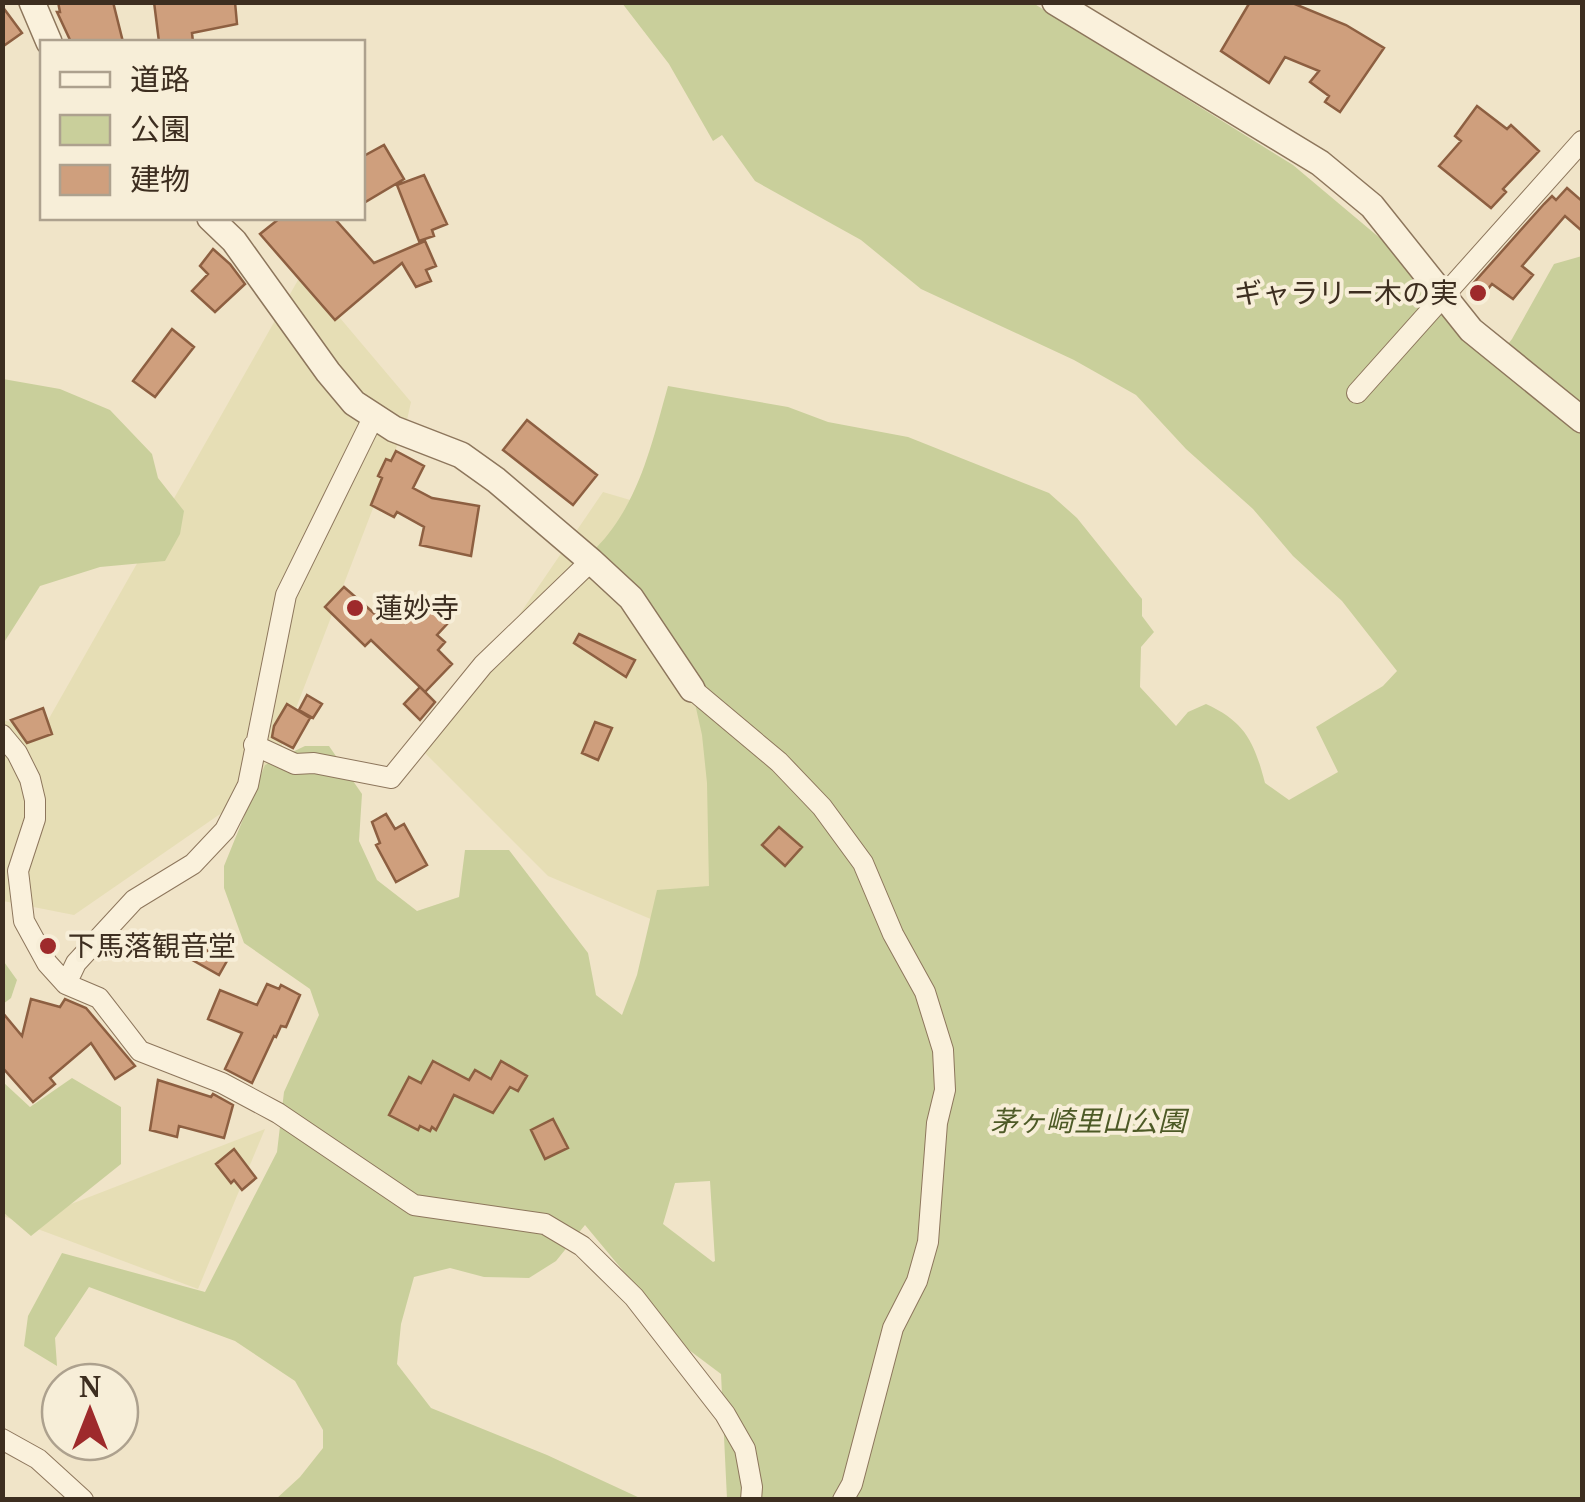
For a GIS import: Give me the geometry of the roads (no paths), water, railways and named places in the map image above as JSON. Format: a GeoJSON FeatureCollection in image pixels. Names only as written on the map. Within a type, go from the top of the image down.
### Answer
{"type":"FeatureCollection","features":[{"type":"Feature","properties":{"kind":"street"},"geometry":{"type":"LineString","coordinates":[[32,2],[49,40]]}},
{"type":"Feature","properties":{"kind":"street"},"geometry":{"type":"LineString","coordinates":[[1055,2],[1320,163],[1372,206],[1471,330],[1582,420]]}},
{"type":"Feature","properties":{"kind":"street"},"geometry":{"type":"LineString","coordinates":[[1356,394],[1582,142]]}},
{"type":"Feature","properties":{"kind":"street"},"geometry":{"type":"LineString","coordinates":[[212,220],[234,241],[354,402],[394,429],[460,455],[496,480],[591,561],[630,598],[692,689],[780,762],[822,807],[863,863],[893,934],[926,992],[943,1050],[946,1090],[937,1123],[928,1242],[917,1281],[893,1328],[852,1484],[843,1500]]}},
{"type":"Feature","properties":{"kind":"street"},"geometry":{"type":"LineString","coordinates":[[66,984],[76,964],[134,900],[193,864],[226,830],[248,785],[286,594],[374,416]]}},
{"type":"Feature","properties":{"kind":"street"},"geometry":{"type":"LineString","coordinates":[[254,744],[295,764],[314,763],[390,778],[484,665],[591,561]]}},
{"type":"Feature","properties":{"kind":"street"},"geometry":{"type":"LineString","coordinates":[[2,735],[17,753],[35,800],[35,819],[10,869],[24,920],[47,963],[66,984],[99,998],[140,1051],[222,1083],[278,1113],[414,1204],[544,1224],[582,1246],[634,1297],[725,1414],[745,1449],[752,1487],[750,1500]]}},
{"type":"Feature","properties":{"kind":"street"},"geometry":{"type":"LineString","coordinates":[[2,1439],[38,1460],[83,1500]]}},
{"type":"Feature","properties":{"kind":"place","name":"ギャラリー木の実"},"geometry":{"type":"Point","coordinates":[1478,293]}},
{"type":"Feature","properties":{"kind":"place","name":"蓮妙寺"},"geometry":{"type":"Point","coordinates":[355,608]}},
{"type":"Feature","properties":{"kind":"place","name":"下馬落観音堂"},"geometry":{"type":"Point","coordinates":[48,946]}},
{"type":"Feature","properties":{"kind":"park label","name":"茅ヶ崎里山公園"},"geometry":{"type":"Point","coordinates":[1088,1121]}}]}
